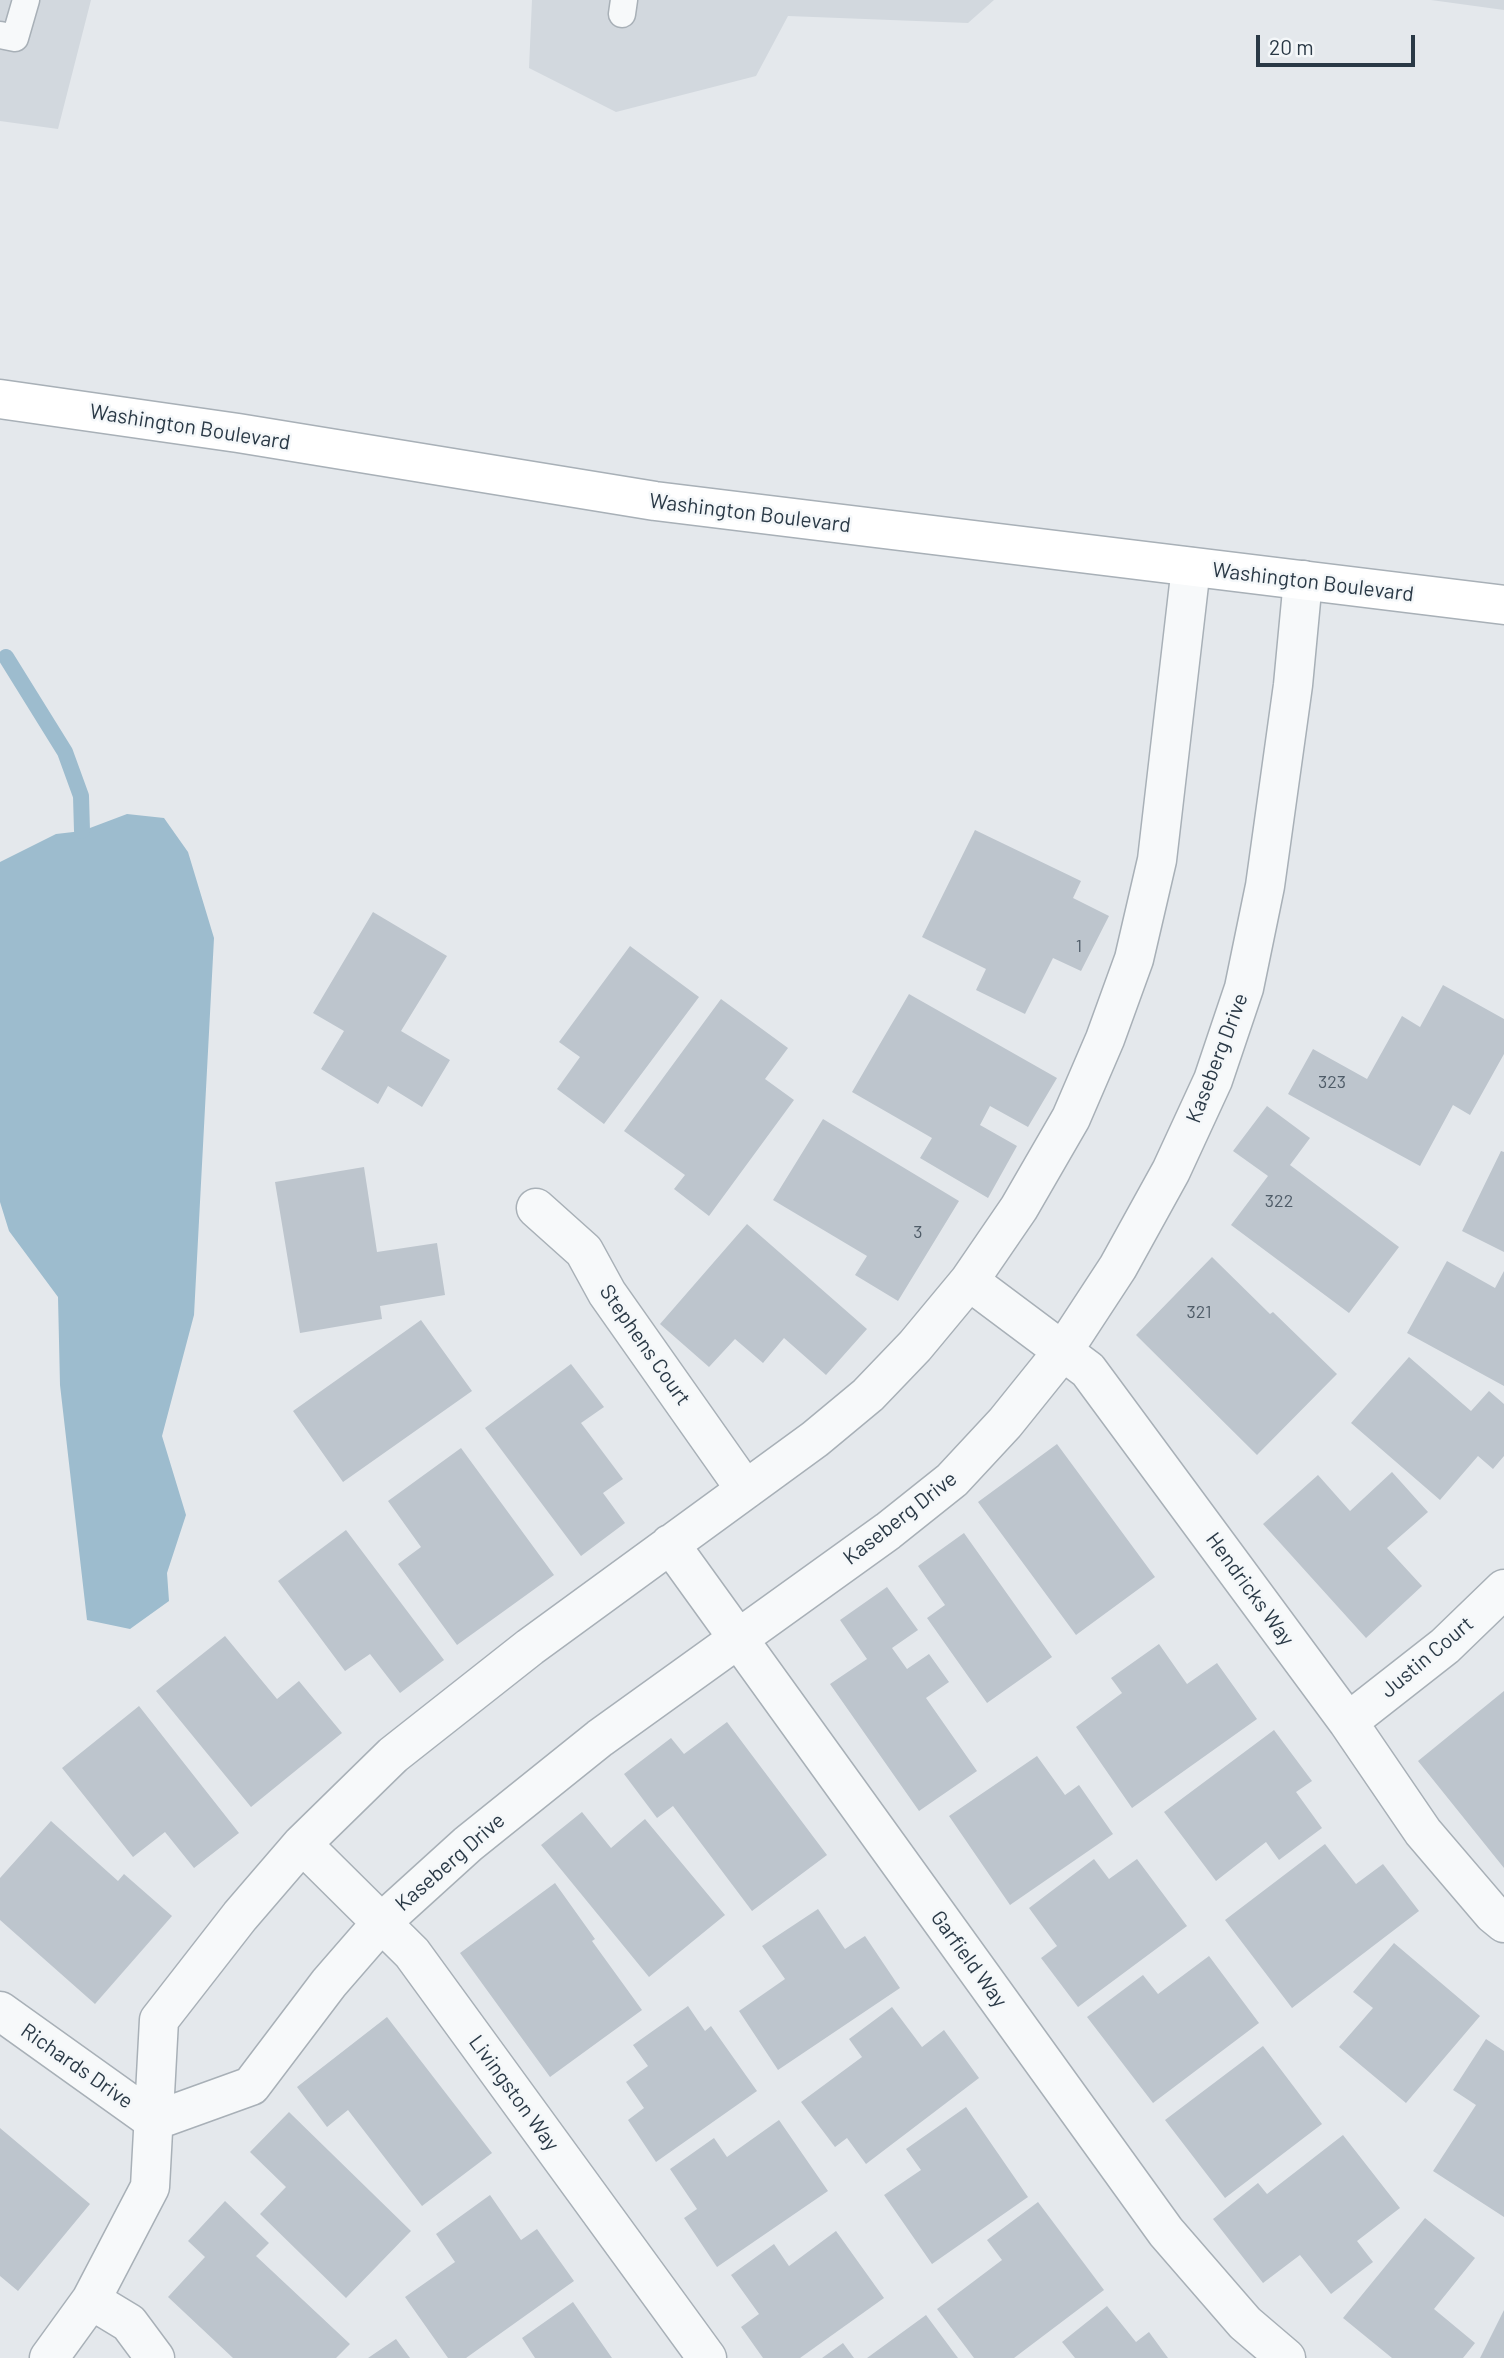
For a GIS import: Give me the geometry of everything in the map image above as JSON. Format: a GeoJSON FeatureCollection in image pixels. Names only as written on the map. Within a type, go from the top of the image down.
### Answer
{"type":"FeatureCollection","features":[{"type":"Feature","properties":{"kind":"main road","name":"Washington Boulevard"},"geometry":{"type":"LineString","coordinates":[[0,399],[238,433],[654,501],[1504,605]]}},
{"type":"Feature","properties":{"kind":"street"},"geometry":{"type":"LineString","coordinates":[[49,2358],[91,2300],[150,2187],[159,2020],[240,1916],[302,1844],[393,1755],[530,1647],[815,1439],[868,1395],[915,1346],[969,1281],[1019,1208],[1071,1118],[1105,1039],[1134,959],[1157,860],[1191,567]]}},
{"type":"Feature","properties":{"kind":"street","name":"Kaseberg Drive"},"geometry":{"type":"LineString","coordinates":[[154,2120],[251,2086],[329,1983],[382,1922],[468,1844],[600,1738],[888,1531],[952,1480],[1005,1423],[1063,1351],[1118,1268],[1171,1171],[1213,1080],[1244,988],[1267,872],[1293,685],[1303,580]]}},
{"type":"Feature","properties":{"kind":"street","name":"Stephens Court"},"geometry":{"type":"LineString","coordinates":[[536,1208],[584,1251],[607,1293],[746,1489]]}},
{"type":"Feature","properties":{"kind":"street","name":"Hendricks Way"},"geometry":{"type":"LineString","coordinates":[[969,1281],[1088,1370],[1348,1721],[1423,1832],[1493,1914],[1504,1923]]}},
{"type":"Feature","properties":{"kind":"street","name":"Garfield Way"},"geometry":{"type":"LineString","coordinates":[[670,1544],[1166,2232],[1245,2323],[1286,2358]]}},
{"type":"Feature","properties":{"kind":"street","name":"Justin Court"},"geometry":{"type":"LineString","coordinates":[[1348,1721],[1445,1646],[1504,1589]]}},
{"type":"Feature","properties":{"kind":"street","name":"Livingston Way"},"geometry":{"type":"LineString","coordinates":[[302,1844],[412,1953],[707,2358]]}},
{"type":"Feature","properties":{"kind":"street","name":"Richards Drive"},"geometry":{"type":"LineString","coordinates":[[0,2011],[154,2120]]}},
{"type":"Feature","properties":{"kind":"street"},"geometry":{"type":"LineString","coordinates":[[91,2300],[129,2323],[155,2358]]}},
{"type":"Feature","properties":{"kind":"lane"},"geometry":{"type":"LineString","coordinates":[[0,35],[15,38],[26,0]]}},
{"type":"Feature","properties":{"kind":"shaded area"},"geometry":{"type":"Polygon","coordinates":[[[0,0],[91,0],[58,129],[0,121],[0,0]]]}},
{"type":"Feature","properties":{"kind":"shaded area"},"geometry":{"type":"Polygon","coordinates":[[[532,0],[994,0],[968,23],[788,16],[756,76],[616,112],[529,68],[532,0]]]}},
{"type":"Feature","properties":{"kind":"shaded area"},"geometry":{"type":"Polygon","coordinates":[[[1431,0],[1504,0],[1504,10],[1431,0]]]}},
{"type":"Feature","properties":{"kind":"water"},"geometry":{"type":"Polygon","coordinates":[[[127,814],[164,818],[188,852],[214,938],[194,1315],[162,1436],[186,1515],[167,1573],[169,1601],[130,1629],[87,1620],[60,1385],[58,1297],[9,1231],[0,1202],[0,862],[56,834],[82,831],[127,814]]]}},
{"type":"Feature","properties":{"kind":"building"},"geometry":{"type":"Polygon","coordinates":[[[975,830],[1081,881],[1073,898],[1109,916],[1081,971],[1053,958],[1025,1014],[976,990],[986,969],[922,937],[975,830]]]}},
{"type":"Feature","properties":{"kind":"building"},"geometry":{"type":"Polygon","coordinates":[[[373,912],[447,956],[401,1031],[450,1060],[422,1107],[388,1086],[378,1104],[321,1069],[344,1031],[313,1013],[373,912]]]}},
{"type":"Feature","properties":{"kind":"building"},"geometry":{"type":"Polygon","coordinates":[[[630,946],[699,997],[604,1124],[557,1089],[580,1057],[559,1042],[630,946]]]}},
{"type":"Feature","properties":{"kind":"building"},"geometry":{"type":"Polygon","coordinates":[[[1443,985],[1504,1019],[1504,1054],[1470,1115],[1453,1105],[1420,1166],[1288,1094],[1313,1049],[1367,1079],[1402,1016],[1420,1027],[1443,985]]]}},
{"type":"Feature","properties":{"kind":"building"},"geometry":{"type":"Polygon","coordinates":[[[909,994],[1057,1078],[1028,1127],[990,1106],[980,1125],[1017,1146],[988,1198],[920,1158],[932,1138],[852,1092],[909,994]]]}},
{"type":"Feature","properties":{"kind":"building"},"geometry":{"type":"Polygon","coordinates":[[[721,999],[788,1048],[765,1079],[794,1100],[709,1216],[674,1189],[685,1175],[624,1131],[721,999]]]}},
{"type":"Feature","properties":{"kind":"building"},"geometry":{"type":"Polygon","coordinates":[[[1267,1106],[1310,1138],[1290,1165],[1399,1247],[1349,1313],[1231,1225],[1268,1176],[1233,1151],[1267,1106]]]}},
{"type":"Feature","properties":{"kind":"building"},"geometry":{"type":"Polygon","coordinates":[[[823,1119],[959,1201],[898,1301],[855,1275],[867,1256],[773,1200],[823,1119]]]}},
{"type":"Feature","properties":{"kind":"building"},"geometry":{"type":"Polygon","coordinates":[[[1501,1151],[1504,1152],[1504,1252],[1462,1231],[1501,1151]]]}},
{"type":"Feature","properties":{"kind":"building"},"geometry":{"type":"Polygon","coordinates":[[[364,1167],[377,1252],[437,1243],[445,1295],[380,1306],[382,1319],[300,1333],[275,1182],[364,1167]]]}},
{"type":"Feature","properties":{"kind":"building"},"geometry":{"type":"Polygon","coordinates":[[[747,1224],[867,1329],[826,1375],[784,1338],[763,1363],[735,1339],[709,1367],[660,1324],[747,1224]]]}},
{"type":"Feature","properties":{"kind":"building"},"geometry":{"type":"Polygon","coordinates":[[[1212,1257],[1337,1374],[1257,1455],[1136,1335],[1212,1257]]]}},
{"type":"Feature","properties":{"kind":"building"},"geometry":{"type":"Polygon","coordinates":[[[1447,1261],[1495,1288],[1504,1271],[1504,1386],[1407,1333],[1447,1261]]]}},
{"type":"Feature","properties":{"kind":"building"},"geometry":{"type":"Polygon","coordinates":[[[421,1320],[472,1391],[343,1482],[293,1411],[421,1320]]]}},
{"type":"Feature","properties":{"kind":"building"},"geometry":{"type":"Polygon","coordinates":[[[1409,1357],[1471,1411],[1489,1391],[1504,1404],[1504,1456],[1493,1469],[1478,1456],[1440,1500],[1351,1423],[1409,1357]]]}},
{"type":"Feature","properties":{"kind":"building"},"geometry":{"type":"Polygon","coordinates":[[[571,1364],[604,1407],[581,1423],[623,1479],[603,1493],[625,1523],[581,1556],[485,1428],[571,1364]]]}},
{"type":"Feature","properties":{"kind":"building"},"geometry":{"type":"Polygon","coordinates":[[[1057,1444],[1155,1577],[1076,1635],[978,1502],[1057,1444]]]}},
{"type":"Feature","properties":{"kind":"building"},"geometry":{"type":"Polygon","coordinates":[[[461,1448],[554,1575],[457,1645],[398,1564],[421,1547],[388,1501],[461,1448]]]}},
{"type":"Feature","properties":{"kind":"building"},"geometry":{"type":"Polygon","coordinates":[[[1392,1472],[1428,1512],[1387,1548],[1422,1586],[1366,1638],[1263,1524],[1318,1475],[1350,1511],[1392,1472]]]}},
{"type":"Feature","properties":{"kind":"building"},"geometry":{"type":"Polygon","coordinates":[[[346,1530],[444,1660],[400,1693],[370,1654],[345,1671],[278,1581],[346,1530]]]}},
{"type":"Feature","properties":{"kind":"building"},"geometry":{"type":"Polygon","coordinates":[[[964,1533],[1052,1657],[987,1703],[927,1618],[945,1605],[918,1566],[964,1533]]]}},
{"type":"Feature","properties":{"kind":"building"},"geometry":{"type":"Polygon","coordinates":[[[887,1587],[918,1630],[892,1648],[907,1669],[929,1654],[949,1682],[926,1698],[977,1771],[919,1811],[830,1684],[867,1659],[840,1620],[887,1587]]]}},
{"type":"Feature","properties":{"kind":"building"},"geometry":{"type":"Polygon","coordinates":[[[225,1636],[277,1699],[299,1681],[342,1733],[251,1807],[156,1691],[225,1636]]]}},
{"type":"Feature","properties":{"kind":"building"},"geometry":{"type":"Polygon","coordinates":[[[1159,1644],[1187,1684],[1217,1663],[1257,1719],[1132,1808],[1076,1727],[1122,1693],[1111,1678],[1159,1644]]]}},
{"type":"Feature","properties":{"kind":"building"},"geometry":{"type":"Polygon","coordinates":[[[1504,1691],[1504,1868],[1418,1761],[1504,1691]]]}},
{"type":"Feature","properties":{"kind":"building"},"geometry":{"type":"Polygon","coordinates":[[[139,1706],[239,1833],[194,1868],[165,1832],[133,1857],[62,1768],[139,1706]]]}},
{"type":"Feature","properties":{"kind":"building"},"geometry":{"type":"Polygon","coordinates":[[[727,1722],[827,1855],[752,1911],[673,1806],[657,1818],[624,1774],[671,1738],[684,1754],[727,1722]]]}},
{"type":"Feature","properties":{"kind":"building"},"geometry":{"type":"Polygon","coordinates":[[[1274,1730],[1312,1781],[1296,1792],[1322,1828],[1279,1860],[1266,1842],[1216,1881],[1164,1812],[1274,1730]]]}},
{"type":"Feature","properties":{"kind":"building"},"geometry":{"type":"Polygon","coordinates":[[[1037,1756],[1065,1795],[1079,1785],[1113,1834],[1010,1905],[949,1816],[1037,1756]]]}},
{"type":"Feature","properties":{"kind":"building"},"geometry":{"type":"Polygon","coordinates":[[[582,1812],[611,1848],[645,1819],[725,1915],[649,1977],[541,1845],[582,1812]]]}},
{"type":"Feature","properties":{"kind":"building"},"geometry":{"type":"Polygon","coordinates":[[[51,1821],[118,1881],[124,1874],[172,1916],[95,2004],[0,1920],[0,1878],[51,1821]]]}},
{"type":"Feature","properties":{"kind":"building"},"geometry":{"type":"Polygon","coordinates":[[[1325,1844],[1356,1884],[1383,1864],[1419,1911],[1292,2008],[1225,1920],[1325,1844]]]}},
{"type":"Feature","properties":{"kind":"building"},"geometry":{"type":"Polygon","coordinates":[[[1094,1859],[1109,1879],[1137,1859],[1187,1926],[1078,2007],[1041,1958],[1057,1946],[1029,1908],[1094,1859]]]}},
{"type":"Feature","properties":{"kind":"building"},"geometry":{"type":"Polygon","coordinates":[[[555,1883],[595,1939],[592,1941],[642,2010],[550,2077],[460,1953],[555,1883]]]}},
{"type":"Feature","properties":{"kind":"building"},"geometry":{"type":"Polygon","coordinates":[[[818,1909],[845,1949],[865,1936],[900,1988],[778,2070],[739,2011],[785,1979],[762,1946],[818,1909]]]}},
{"type":"Feature","properties":{"kind":"building"},"geometry":{"type":"Polygon","coordinates":[[[1394,1943],[1480,2016],[1406,2103],[1339,2047],[1373,2008],[1353,1992],[1394,1943]]]}},
{"type":"Feature","properties":{"kind":"building"},"geometry":{"type":"Polygon","coordinates":[[[1209,1956],[1259,2023],[1153,2103],[1087,2017],[1143,1975],[1158,1994],[1209,1956]]]}},
{"type":"Feature","properties":{"kind":"building"},"geometry":{"type":"Polygon","coordinates":[[[688,2006],[705,2031],[711,2026],[757,2091],[656,2162],[628,2120],[644,2108],[626,2082],[648,2066],[633,2045],[688,2006]]]}},
{"type":"Feature","properties":{"kind":"building"},"geometry":{"type":"Polygon","coordinates":[[[892,2007],[922,2047],[944,2030],[979,2078],[866,2164],[847,2138],[835,2147],[801,2102],[862,2057],[849,2039],[892,2007]]]}},
{"type":"Feature","properties":{"kind":"building"},"geometry":{"type":"Polygon","coordinates":[[[387,2017],[492,2153],[422,2206],[348,2110],[327,2127],[297,2087],[387,2017]]]}},
{"type":"Feature","properties":{"kind":"building"},"geometry":{"type":"Polygon","coordinates":[[[1486,2039],[1504,2051],[1504,2217],[1433,2171],[1476,2105],[1453,2090],[1486,2039]]]}},
{"type":"Feature","properties":{"kind":"building"},"geometry":{"type":"Polygon","coordinates":[[[1263,2046],[1322,2124],[1225,2198],[1165,2120],[1263,2046]]]}},
{"type":"Feature","properties":{"kind":"building"},"geometry":{"type":"Polygon","coordinates":[[[966,2107],[1028,2197],[932,2264],[884,2195],[921,2170],[906,2149],[966,2107]]]}},
{"type":"Feature","properties":{"kind":"building"},"geometry":{"type":"Polygon","coordinates":[[[289,2112],[411,2231],[346,2298],[260,2214],[286,2187],[250,2152],[289,2112]]]}},
{"type":"Feature","properties":{"kind":"building"},"geometry":{"type":"Polygon","coordinates":[[[779,2120],[828,2191],[717,2267],[684,2218],[697,2209],[670,2169],[714,2138],[727,2157],[779,2120]]]}},
{"type":"Feature","properties":{"kind":"building"},"geometry":{"type":"Polygon","coordinates":[[[0,2128],[90,2204],[18,2291],[0,2276],[0,2128]]]}},
{"type":"Feature","properties":{"kind":"building"},"geometry":{"type":"Polygon","coordinates":[[[1343,2135],[1400,2208],[1357,2241],[1373,2262],[1331,2294],[1300,2255],[1263,2283],[1213,2219],[1258,2183],[1267,2194],[1343,2135]]]}},
{"type":"Feature","properties":{"kind":"building"},"geometry":{"type":"Polygon","coordinates":[[[490,2195],[521,2240],[537,2229],[574,2281],[466,2358],[448,2358],[405,2297],[455,2262],[436,2234],[490,2195]]]}},
{"type":"Feature","properties":{"kind":"building"},"geometry":{"type":"Polygon","coordinates":[[[225,2201],[269,2243],[256,2256],[350,2344],[336,2358],[233,2358],[168,2297],[205,2257],[188,2241],[225,2201]]]}},
{"type":"Feature","properties":{"kind":"building"},"geometry":{"type":"Polygon","coordinates":[[[1038,2202],[1104,2290],[1014,2358],[974,2358],[937,2309],[1002,2260],[987,2240],[1038,2202]]]}},
{"type":"Feature","properties":{"kind":"building"},"geometry":{"type":"Polygon","coordinates":[[[1425,2218],[1475,2258],[1434,2309],[1475,2343],[1463,2358],[1392,2358],[1343,2318],[1425,2218]]]}},
{"type":"Feature","properties":{"kind":"building"},"geometry":{"type":"Polygon","coordinates":[[[836,2231],[884,2298],[800,2358],[763,2358],[741,2327],[759,2314],[731,2275],[774,2244],[789,2266],[836,2231]]]}},
{"type":"Feature","properties":{"kind":"building"},"geometry":{"type":"Polygon","coordinates":[[[573,2302],[612,2358],[535,2358],[522,2338],[573,2302]]]}},
{"type":"Feature","properties":{"kind":"building"},"geometry":{"type":"Polygon","coordinates":[[[1107,2306],[1136,2342],[1149,2332],[1168,2358],[1075,2358],[1062,2342],[1107,2306]]]}},
{"type":"Feature","properties":{"kind":"building"},"geometry":{"type":"Polygon","coordinates":[[[1504,2310],[1504,2358],[1480,2358],[1504,2310]]]}},
{"type":"Feature","properties":{"kind":"building"},"geometry":{"type":"Polygon","coordinates":[[[926,2315],[958,2358],[867,2358],[926,2315]]]}},
{"type":"Feature","properties":{"kind":"building"},"geometry":{"type":"Polygon","coordinates":[[[396,2339],[410,2358],[368,2358],[396,2339]]]}},
{"type":"Feature","properties":{"kind":"building"},"geometry":{"type":"Polygon","coordinates":[[[843,2343],[854,2358],[822,2358],[843,2343]]]}},
{"type":"Feature","properties":{"kind":"waterway"},"geometry":{"type":"LineString","coordinates":[[6,657],[65,752],[81,796],[82,831]]}}]}
